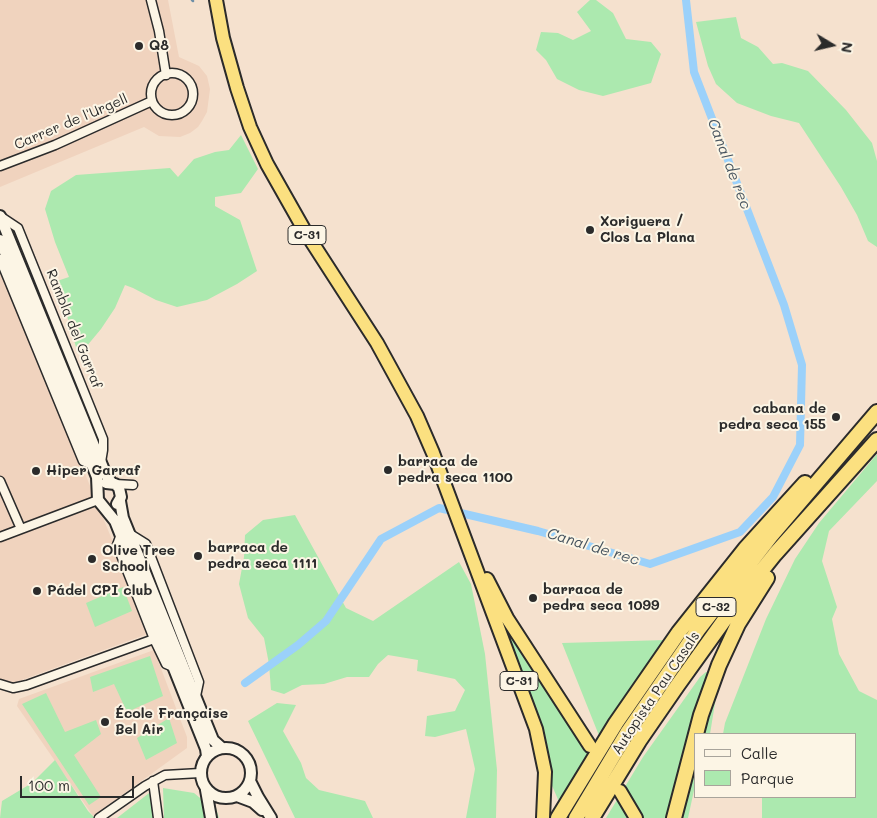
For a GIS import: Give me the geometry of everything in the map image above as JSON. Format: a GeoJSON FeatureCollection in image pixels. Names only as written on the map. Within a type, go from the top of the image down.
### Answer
{"type":"FeatureCollection","features":[{"type":"Feature","properties":{"kind":"highway","name":"C-31"},"geometry":{"type":"LineString","coordinates":[[216,0],[223,38],[237,88],[250,127],[267,164],[306,233],[377,343],[396,376],[434,454],[470,548],[478,575],[521,684],[536,729],[545,772],[543,818]]}},
{"type":"Feature","properties":{"kind":"highway","name":"Autopista Pau Casals"},"geometry":{"type":"LineString","coordinates":[[576,818],[627,733],[698,630],[771,536],[877,412]]}},
{"type":"Feature","properties":{"kind":"highway"},"geometry":{"type":"LineString","coordinates":[[558,818],[616,723],[656,664],[702,602],[775,514],[838,448],[858,433]]}},
{"type":"Feature","properties":{"kind":"highway","name":"Autopista Pau Casals"},"geometry":{"type":"LineString","coordinates":[[592,818],[640,741],[711,637],[775,554],[877,440]]}},
{"type":"Feature","properties":{"kind":"highway"},"geometry":{"type":"LineString","coordinates":[[696,733],[701,715],[728,644],[758,590],[780,558],[816,514],[824,498]]}},
{"type":"Feature","properties":{"kind":"highway","name":"C-31"},"geometry":{"type":"LineString","coordinates":[[470,548],[507,618],[590,746]]}},
{"type":"Feature","properties":{"kind":"highway"},"geometry":{"type":"LineString","coordinates":[[674,818],[694,742]]}},
{"type":"Feature","properties":{"kind":"highway"},"geometry":{"type":"LineString","coordinates":[[620,790],[636,818]]}},
{"type":"Feature","properties":{"kind":"street"},"geometry":{"type":"LineString","coordinates":[[151,0],[159,31],[166,74]]}},
{"type":"Feature","properties":{"kind":"street"},"geometry":{"type":"LineString","coordinates":[[166,74],[179,75],[185,78],[192,90],[190,104],[180,113],[167,115],[161,112],[152,102],[152,88],[166,74]]}},
{"type":"Feature","properties":{"kind":"street","name":"Carrer de l'Urgell"},"geometry":{"type":"LineString","coordinates":[[0,166],[55,145],[152,102]]}},
{"type":"Feature","properties":{"kind":"street","name":"Rambla del Garraf"},"geometry":{"type":"LineString","coordinates":[[0,216],[96,463],[100,499],[125,535],[214,740],[222,748]]}},
{"type":"Feature","properties":{"kind":"street","name":"Rambla del Garraf"},"geometry":{"type":"LineString","coordinates":[[0,240],[96,463],[113,483]]}},
{"type":"Feature","properties":{"kind":"street","name":"Rambla del Garraf"},"geometry":{"type":"LineString","coordinates":[[0,259],[2,272],[83,461],[96,463]]}},
{"type":"Feature","properties":{"kind":"street"},"geometry":{"type":"LineString","coordinates":[[0,481],[20,529]]}},
{"type":"Feature","properties":{"kind":"street"},"geometry":{"type":"LineString","coordinates":[[113,483],[119,488],[121,498],[118,504],[112,507],[100,499],[102,485],[113,483]]}},
{"type":"Feature","properties":{"kind":"street","name":"Rambla del Garraf"},"geometry":{"type":"LineString","coordinates":[[121,498],[125,535],[206,752]]}},
{"type":"Feature","properties":{"kind":"street"},"geometry":{"type":"LineString","coordinates":[[0,537],[100,499]]}},
{"type":"Feature","properties":{"kind":"street","name":"Rambla del Garraf"},"geometry":{"type":"LineString","coordinates":[[125,535],[117,545],[154,639],[166,664],[173,667]]}},
{"type":"Feature","properties":{"kind":"street"},"geometry":{"type":"LineString","coordinates":[[1,685],[13,688],[27,685],[154,639]]}},
{"type":"Feature","properties":{"kind":"street"},"geometry":{"type":"LineString","coordinates":[[212,818],[200,773],[206,752],[222,748],[236,750],[244,755],[250,767],[250,781],[271,817]]}},
{"type":"Feature","properties":{"kind":"street"},"geometry":{"type":"LineString","coordinates":[[99,818],[153,781],[165,775],[200,773]]}},
{"type":"Feature","properties":{"kind":"street"},"geometry":{"type":"LineString","coordinates":[[153,781],[158,818]]}},
{"type":"Feature","properties":{"kind":"street"},"geometry":{"type":"LineString","coordinates":[[212,818],[221,805],[244,791],[250,781]]}},
{"type":"Feature","properties":{"kind":"street"},"geometry":{"type":"LineString","coordinates":[[206,790],[216,797],[252,802],[271,817]]}},
{"type":"Feature","properties":{"kind":"shaded area"},"geometry":{"type":"Polygon","coordinates":[[[0,0],[168,0],[179,57],[199,66],[207,76],[210,89],[207,112],[202,121],[190,133],[180,137],[159,136],[144,127],[0,187],[0,0]]]}},
{"type":"Feature","properties":{"kind":"shaded area"},"geometry":{"type":"Polygon","coordinates":[[[0,265],[150,633],[0,688],[0,265]]]}},
{"type":"Feature","properties":{"kind":"shaded area","name":"École Française Bel Air"},"geometry":{"type":"Polygon","coordinates":[[[154,650],[187,737],[187,748],[93,816],[17,706],[19,699],[154,650]]]}},
{"type":"Feature","properties":{"kind":"green space"},"geometry":{"type":"Polygon","coordinates":[[[590,0],[596,0],[613,13],[626,39],[651,42],[661,54],[651,83],[603,96],[579,90],[557,79],[546,60],[536,50],[541,32],[558,33],[573,40],[591,31],[577,12],[590,0]]]}},
{"type":"Feature","properties":{"kind":"green space"},"geometry":{"type":"Polygon","coordinates":[[[736,17],[741,38],[758,47],[773,64],[782,63],[808,71],[846,110],[872,143],[877,161],[877,247],[868,241],[857,215],[841,187],[799,123],[771,116],[737,103],[716,84],[708,66],[696,22],[736,17]]]}},
{"type":"Feature","properties":{"kind":"green space"},"geometry":{"type":"Polygon","coordinates":[[[241,135],[258,169],[241,193],[215,197],[215,206],[240,220],[257,271],[207,300],[177,307],[156,300],[125,285],[115,308],[101,329],[86,347],[76,347],[57,281],[69,277],[55,242],[45,209],[51,191],[76,175],[170,168],[178,177],[194,159],[215,152],[229,150],[241,135]]]}},
{"type":"Feature","properties":{"kind":"green space"},"geometry":{"type":"Polygon","coordinates":[[[877,454],[877,481],[829,531],[822,561],[837,607],[832,619],[839,654],[859,691],[877,700],[877,818],[762,818],[762,798],[857,798],[857,733],[723,733],[725,723],[766,619],[795,559],[819,523],[877,454]]]}},
{"type":"Feature","properties":{"kind":"green space"},"geometry":{"type":"Polygon","coordinates":[[[295,515],[346,608],[373,621],[459,562],[471,584],[485,654],[497,770],[496,818],[466,818],[475,769],[466,729],[435,737],[425,736],[427,716],[455,711],[465,690],[455,679],[417,671],[418,660],[388,655],[378,664],[369,677],[347,677],[324,684],[302,685],[284,694],[271,690],[264,638],[248,618],[239,584],[244,557],[245,535],[263,520],[295,515]]]}},
{"type":"Feature","properties":{"kind":"green space"},"geometry":{"type":"Polygon","coordinates":[[[123,587],[132,611],[95,627],[86,603],[123,587]]]}},
{"type":"Feature","properties":{"kind":"green space"},"geometry":{"type":"Polygon","coordinates":[[[508,638],[515,639],[537,676],[590,754],[560,804],[550,781],[547,752],[534,704],[508,638]]]}},
{"type":"Feature","properties":{"kind":"green space"},"geometry":{"type":"Polygon","coordinates":[[[666,640],[600,738],[562,643],[666,640]]]}},
{"type":"Feature","properties":{"kind":"green space"},"geometry":{"type":"Polygon","coordinates":[[[150,656],[163,696],[127,712],[114,684],[93,692],[90,677],[150,656]]]}},
{"type":"Feature","properties":{"kind":"green space"},"geometry":{"type":"Polygon","coordinates":[[[706,672],[713,674],[718,685],[710,733],[694,733],[694,790],[688,818],[606,818],[643,757],[700,677],[706,672]]]}},
{"type":"Feature","properties":{"kind":"green space"},"geometry":{"type":"Polygon","coordinates":[[[46,693],[65,732],[96,720],[101,734],[74,755],[101,797],[89,805],[22,704],[46,693]]]}},
{"type":"Feature","properties":{"kind":"green space"},"geometry":{"type":"Polygon","coordinates":[[[277,703],[296,705],[283,731],[301,763],[306,778],[319,790],[365,801],[373,818],[295,818],[248,721],[277,703]]]}},
{"type":"Feature","properties":{"kind":"green space"},"geometry":{"type":"Polygon","coordinates":[[[169,718],[177,743],[146,760],[137,738],[169,718]]]}},
{"type":"Feature","properties":{"kind":"green space"},"geometry":{"type":"Polygon","coordinates":[[[55,760],[88,811],[95,818],[0,818],[2,801],[32,783],[55,760]]]}},
{"type":"Feature","properties":{"kind":"green space"},"geometry":{"type":"Polygon","coordinates":[[[163,788],[194,793],[216,808],[219,818],[164,818],[163,788]]]}},
{"type":"Feature","properties":{"kind":"green space"},"geometry":{"type":"Polygon","coordinates":[[[153,790],[153,818],[117,818],[153,790]]]}},
{"type":"Feature","properties":{"kind":"waterway","name":"Canal de rec"},"geometry":{"type":"LineString","coordinates":[[245,683],[298,645],[326,621],[381,539],[439,508],[538,531],[650,564],[740,532],[773,497],[800,445],[802,365],[784,305],[694,72],[686,0]]}},
{"type":"Feature","properties":{"kind":"place","name":"Q8"},"geometry":{"type":"Point","coordinates":[139,46]}},
{"type":"Feature","properties":{"kind":"place","name":"Xoriguera / Clos La Plana"},"geometry":{"type":"Point","coordinates":[590,230]}},
{"type":"Feature","properties":{"kind":"place","name":"cabana de pedra seca 155"},"geometry":{"type":"Point","coordinates":[836,417]}},
{"type":"Feature","properties":{"kind":"place","name":"barraca de pedra seca 1100"},"geometry":{"type":"Point","coordinates":[388,470]}},
{"type":"Feature","properties":{"kind":"place","name":"Hiper Garraf"},"geometry":{"type":"Point","coordinates":[36,471]}},
{"type":"Feature","properties":{"kind":"place","name":"barraca de pedra seca 1111"},"geometry":{"type":"Point","coordinates":[198,556]}},
{"type":"Feature","properties":{"kind":"place","name":"Olive Tree School"},"geometry":{"type":"Point","coordinates":[92,559]}},
{"type":"Feature","properties":{"kind":"place","name":"Pádel CPI club"},"geometry":{"type":"Point","coordinates":[37,591]}},
{"type":"Feature","properties":{"kind":"place","name":"barraca de pedra seca 1099"},"geometry":{"type":"Point","coordinates":[533,598]}},
{"type":"Feature","properties":{"kind":"place","name":"École Française Bel Air"},"geometry":{"type":"Point","coordinates":[105,722]}}]}
